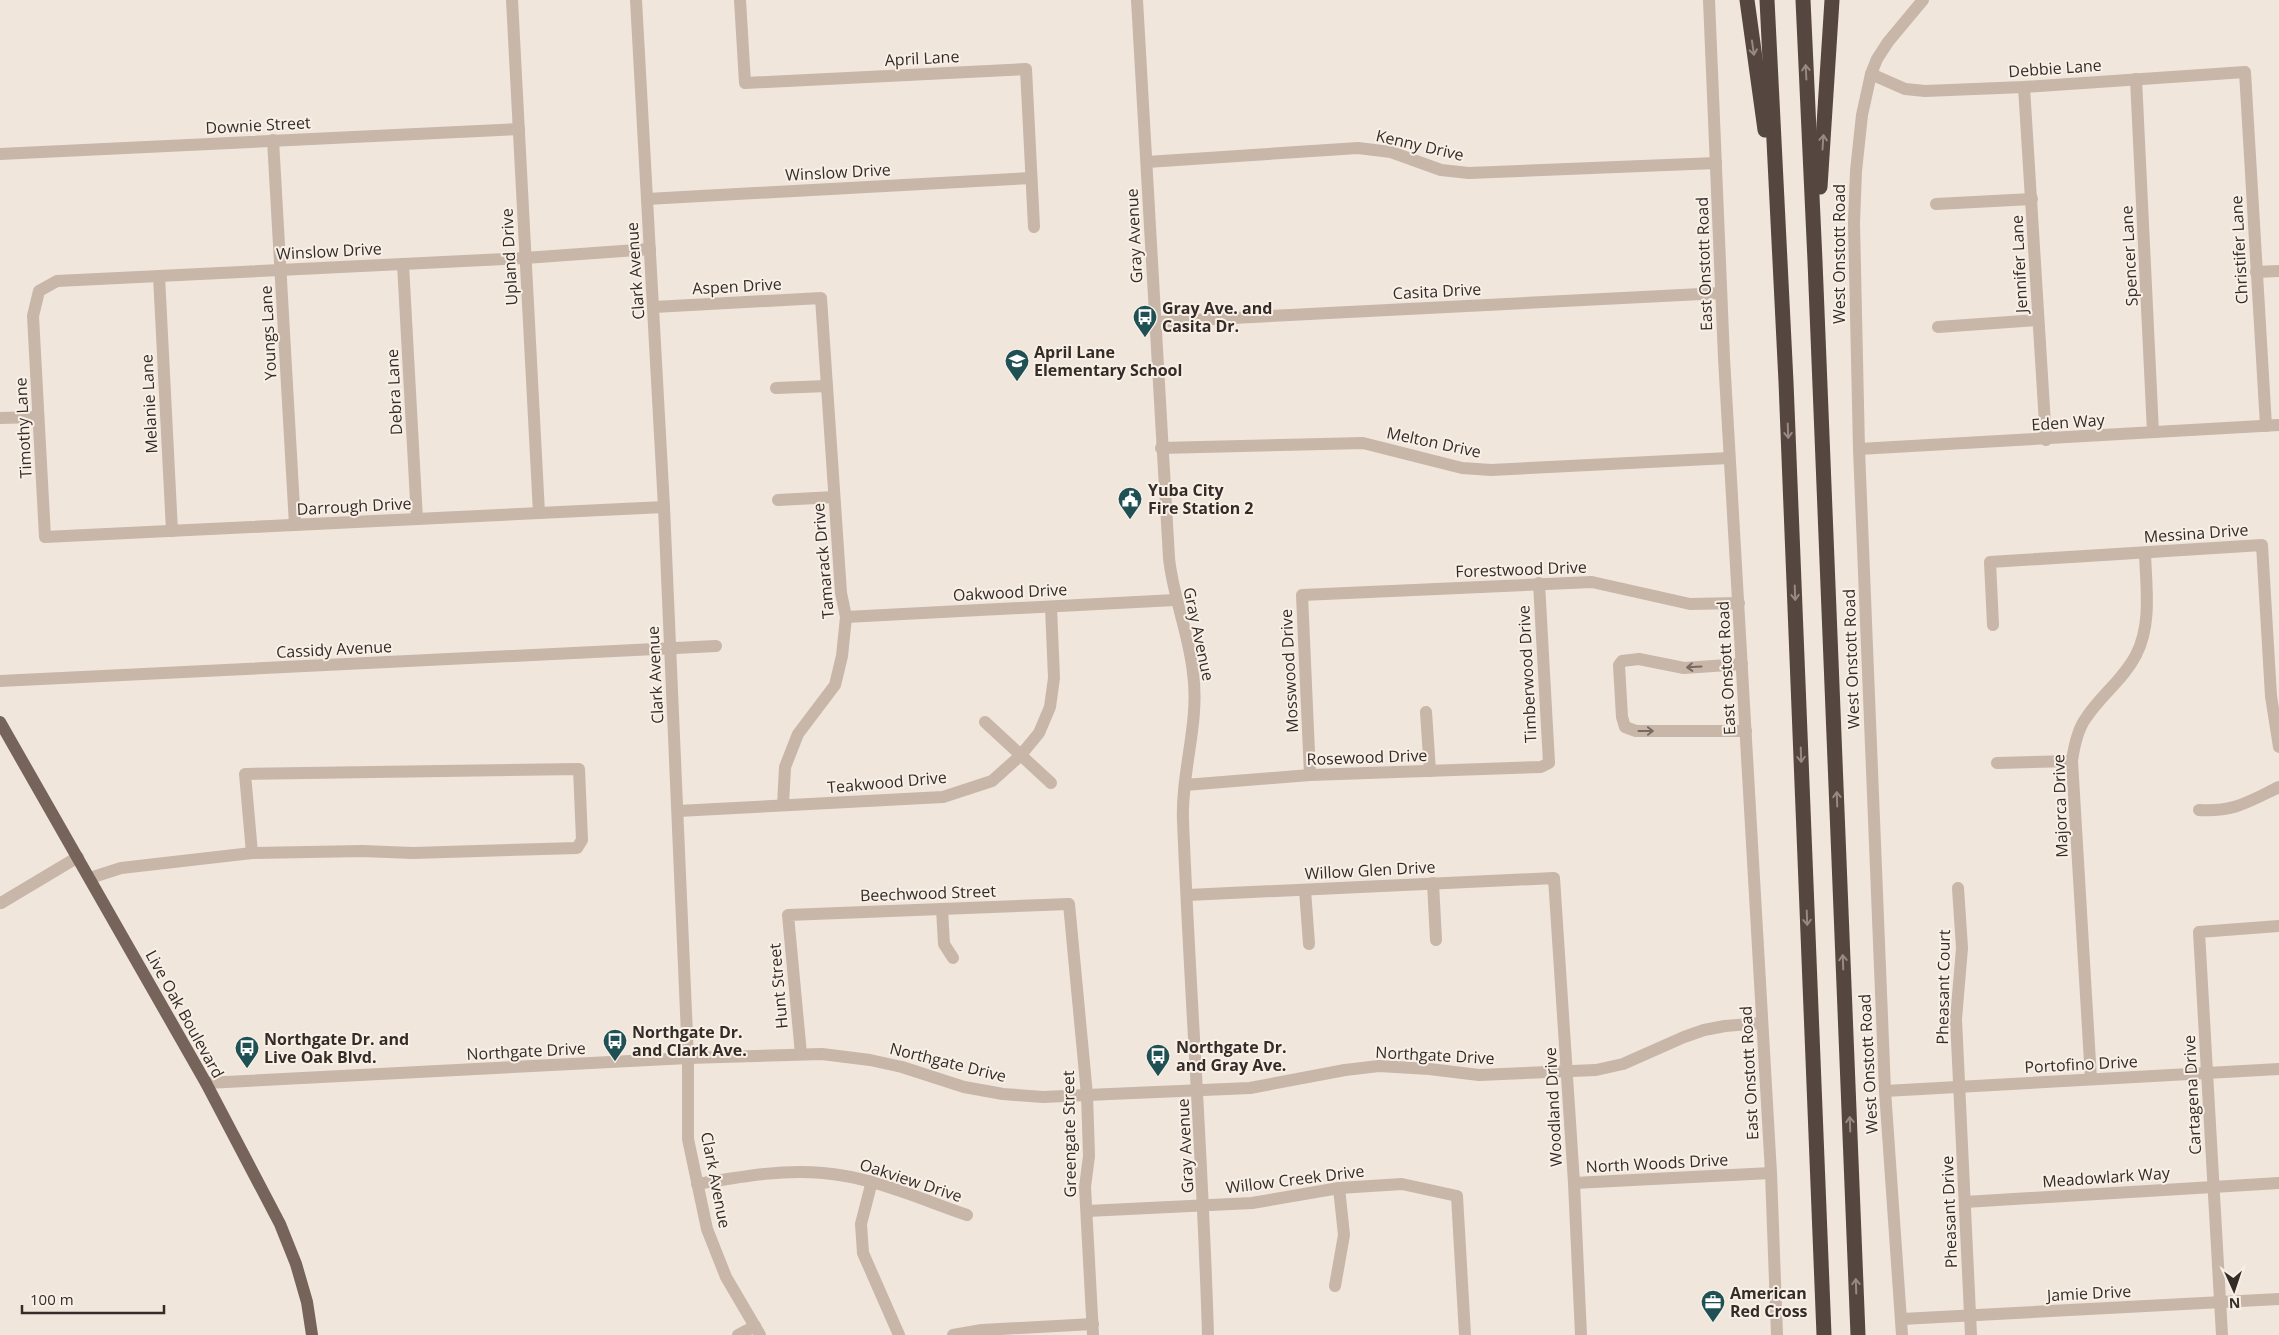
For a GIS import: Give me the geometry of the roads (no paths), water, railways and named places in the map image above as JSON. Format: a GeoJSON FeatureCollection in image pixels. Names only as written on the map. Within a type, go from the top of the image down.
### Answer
{"type":"FeatureCollection","features":[{"type":"Feature","properties":{"kind":"highway"},"geometry":{"type":"LineString","coordinates":[[1746,0],[1764,119],[1786,382]]}},
{"type":"Feature","properties":{"kind":"highway"},"geometry":{"type":"LineString","coordinates":[[1767,0],[1786,382],[1824,1335]]}},
{"type":"Feature","properties":{"kind":"highway"},"geometry":{"type":"LineString","coordinates":[[1802,0],[1815,261],[1858,1335]]}},
{"type":"Feature","properties":{"kind":"highway"},"geometry":{"type":"LineString","coordinates":[[1815,261],[1832,0]]}},
{"type":"Feature","properties":{"kind":"main road","name":"Live Oak Boulevard"},"geometry":{"type":"LineString","coordinates":[[0,722],[206,1083],[280,1224],[296,1264],[307,1302],[312,1335]]}},
{"type":"Feature","properties":{"kind":"street","name":"Upland Drive"},"geometry":{"type":"LineString","coordinates":[[512,0],[539,513]]}},
{"type":"Feature","properties":{"kind":"street","name":"Clark Avenue"},"geometry":{"type":"LineString","coordinates":[[636,0],[654,307],[678,811],[688,1058],[688,1139],[707,1229],[726,1278],[758,1331]]}},
{"type":"Feature","properties":{"kind":"street","name":"April Lane"},"geometry":{"type":"LineString","coordinates":[[740,0],[745,82],[1026,69],[1034,227]]}},
{"type":"Feature","properties":{"kind":"street","name":"Gray Avenue"},"geometry":{"type":"LineString","coordinates":[[1137,0],[1161,448],[1169,558],[1175,600],[1188,643],[1195,689],[1195,718],[1183,812],[1204,1205],[1208,1335]]}},
{"type":"Feature","properties":{"kind":"street","name":"East Onstott Road"},"geometry":{"type":"LineString","coordinates":[[1709,0],[1729,458],[1771,1173],[1777,1335]]}},
{"type":"Feature","properties":{"kind":"street","name":"West Onstott Road"},"geometry":{"type":"LineString","coordinates":[[1902,1335],[1885,1091],[1858,450],[1854,223],[1862,115],[1872,74],[1877,59],[1888,42],[1923,0]]}},
{"type":"Feature","properties":{"kind":"street","name":"Debbie Lane"},"geometry":{"type":"LineString","coordinates":[[1872,74],[1905,89],[2024,87],[2245,72]]}},
{"type":"Feature","properties":{"kind":"street","name":"Christifer Lane"},"geometry":{"type":"LineString","coordinates":[[2245,72],[2256,272],[2273,425]]}},
{"type":"Feature","properties":{"kind":"street","name":"Spencer Lane"},"geometry":{"type":"LineString","coordinates":[[2136,78],[2153,432]]}},
{"type":"Feature","properties":{"kind":"street","name":"Jennifer Lane"},"geometry":{"type":"LineString","coordinates":[[2024,87],[2046,440]]}},
{"type":"Feature","properties":{"kind":"street","name":"Downie Street"},"geometry":{"type":"LineString","coordinates":[[0,154],[519,129]]}},
{"type":"Feature","properties":{"kind":"street","name":"Youngs Lane"},"geometry":{"type":"LineString","coordinates":[[273,140],[295,525]]}},
{"type":"Feature","properties":{"kind":"street","name":"Kenny Drive"},"geometry":{"type":"LineString","coordinates":[[1147,162],[1358,148],[1391,152],[1441,170],[1469,173],[1716,163]]}},
{"type":"Feature","properties":{"kind":"street","name":"Winslow Drive"},"geometry":{"type":"LineString","coordinates":[[647,199],[1032,178]]}},
{"type":"Feature","properties":{"kind":"street"},"geometry":{"type":"LineString","coordinates":[[1936,204],[2032,199]]}},
{"type":"Feature","properties":{"kind":"street","name":"Winslow Drive"},"geometry":{"type":"LineString","coordinates":[[33,316],[39,291],[57,280],[525,258],[650,249]]}},
{"type":"Feature","properties":{"kind":"street","name":"Debra Lane"},"geometry":{"type":"LineString","coordinates":[[403,264],[418,519]]}},
{"type":"Feature","properties":{"kind":"street"},"geometry":{"type":"LineString","coordinates":[[2256,272],[2279,271]]}},
{"type":"Feature","properties":{"kind":"street","name":"Melanie Lane"},"geometry":{"type":"LineString","coordinates":[[159,276],[172,531]]}},
{"type":"Feature","properties":{"kind":"street","name":"Casita Drive"},"geometry":{"type":"LineString","coordinates":[[1155,322],[1721,293]]}},
{"type":"Feature","properties":{"kind":"street","name":"Aspen Drive"},"geometry":{"type":"LineString","coordinates":[[654,307],[821,298]]}},
{"type":"Feature","properties":{"kind":"street","name":"Tamarack Drive"},"geometry":{"type":"LineString","coordinates":[[783,805],[785,767],[798,734],[836,685],[842,656],[846,618],[840,593],[821,298]]}},
{"type":"Feature","properties":{"kind":"street","name":"Timothy Lane"},"geometry":{"type":"LineString","coordinates":[[33,316],[45,537]]}},
{"type":"Feature","properties":{"kind":"street"},"geometry":{"type":"LineString","coordinates":[[1938,327],[2038,320]]}},
{"type":"Feature","properties":{"kind":"street"},"geometry":{"type":"LineString","coordinates":[[776,388],[827,386]]}},
{"type":"Feature","properties":{"kind":"street"},"geometry":{"type":"LineString","coordinates":[[0,418],[38,416]]}},
{"type":"Feature","properties":{"kind":"street","name":"Eden Way"},"geometry":{"type":"LineString","coordinates":[[1858,450],[2273,425]]}},
{"type":"Feature","properties":{"kind":"street","name":"Melton Drive"},"geometry":{"type":"LineString","coordinates":[[1161,448],[1363,443],[1462,468],[1491,470],[1729,458]]}},
{"type":"Feature","properties":{"kind":"street"},"geometry":{"type":"LineString","coordinates":[[778,500],[834,497]]}},
{"type":"Feature","properties":{"kind":"street","name":"Darrough Drive"},"geometry":{"type":"LineString","coordinates":[[45,537],[664,506]]}},
{"type":"Feature","properties":{"kind":"street","name":"Messina Drive"},"geometry":{"type":"LineString","coordinates":[[1993,625],[1990,562],[2262,545],[2271,696],[2279,747]]}},
{"type":"Feature","properties":{"kind":"street","name":"Majorca Drive"},"geometry":{"type":"LineString","coordinates":[[2091,1079],[2072,761],[2077,734],[2086,718],[2123,676],[2137,653],[2146,628],[2145,553]]}},
{"type":"Feature","properties":{"kind":"street","name":"Forestwood Drive"},"geometry":{"type":"LineString","coordinates":[[1302,595],[1592,582],[1690,604],[1739,603]]}},
{"type":"Feature","properties":{"kind":"street","name":"Timberwood Drive"},"geometry":{"type":"LineString","coordinates":[[1539,583],[1549,763]]}},
{"type":"Feature","properties":{"kind":"street","name":"Mosswood Drive"},"geometry":{"type":"LineString","coordinates":[[1302,595],[1310,775]]}},
{"type":"Feature","properties":{"kind":"street","name":"Oakwood Drive"},"geometry":{"type":"LineString","coordinates":[[846,618],[1175,600]]}},
{"type":"Feature","properties":{"kind":"street","name":"Teakwood Drive"},"geometry":{"type":"LineString","coordinates":[[678,811],[943,796],[992,781],[1020,756],[1039,733],[1050,707],[1054,678],[1051,606]]}},
{"type":"Feature","properties":{"kind":"street","name":"Cassidy Avenue"},"geometry":{"type":"LineString","coordinates":[[0,681],[716,646]]}},
{"type":"Feature","properties":{"kind":"street"},"geometry":{"type":"LineString","coordinates":[[1742,664],[1684,668],[1639,659],[1622,661],[1619,665],[1622,717],[1625,727],[1636,731],[1746,731]]}},
{"type":"Feature","properties":{"kind":"street"},"geometry":{"type":"LineString","coordinates":[[1426,712],[1430,771]]}},
{"type":"Feature","properties":{"kind":"street"},"geometry":{"type":"LineString","coordinates":[[986,722],[1020,756],[1051,783]]}},
{"type":"Feature","properties":{"kind":"street"},"geometry":{"type":"LineString","coordinates":[[1996,764],[2072,761]]}},
{"type":"Feature","properties":{"kind":"street","name":"Rosewood Drive"},"geometry":{"type":"LineString","coordinates":[[1185,785],[1310,775],[1541,767],[1549,763]]}},
{"type":"Feature","properties":{"kind":"street"},"geometry":{"type":"LineString","coordinates":[[90,878],[120,868],[252,854],[362,851],[413,854],[577,848],[582,840],[579,769],[245,774],[252,854]]}},
{"type":"Feature","properties":{"kind":"street"},"geometry":{"type":"LineString","coordinates":[[2199,810],[2219,811],[2234,809],[2279,787]]}},
{"type":"Feature","properties":{"kind":"street"},"geometry":{"type":"LineString","coordinates":[[1,903],[78,857]]}},
{"type":"Feature","properties":{"kind":"street","name":"Willow Glen Drive"},"geometry":{"type":"LineString","coordinates":[[1188,895],[1554,878]]}},
{"type":"Feature","properties":{"kind":"street","name":"Woodland Drive"},"geometry":{"type":"LineString","coordinates":[[1554,878],[1574,1183],[1581,1335]]}},
{"type":"Feature","properties":{"kind":"street"},"geometry":{"type":"LineString","coordinates":[[1433,883],[1436,940]]}},
{"type":"Feature","properties":{"kind":"street","name":"Pheasant Court"},"geometry":{"type":"LineString","coordinates":[[1958,888],[1962,948],[1956,1019],[1960,1087]]}},
{"type":"Feature","properties":{"kind":"street"},"geometry":{"type":"LineString","coordinates":[[1305,890],[1308,944]]}},
{"type":"Feature","properties":{"kind":"street","name":"Beechwood Street"},"geometry":{"type":"LineString","coordinates":[[788,915],[1069,904]]}},
{"type":"Feature","properties":{"kind":"street","name":"Greengate Street"},"geometry":{"type":"LineString","coordinates":[[1069,904],[1087,1095],[1089,1156],[1085,1187],[1093,1329]]}},
{"type":"Feature","properties":{"kind":"street"},"geometry":{"type":"LineString","coordinates":[[942,909],[944,944],[953,958]]}},
{"type":"Feature","properties":{"kind":"street","name":"Hunt Street"},"geometry":{"type":"LineString","coordinates":[[788,915],[801,1054]]}},
{"type":"Feature","properties":{"kind":"street","name":"Cartagena Drive"},"geometry":{"type":"LineString","coordinates":[[2222,1335],[2206,1073],[2200,932],[2279,926]]}},
{"type":"Feature","properties":{"kind":"street","name":"Northgate Drive"},"geometry":{"type":"LineString","coordinates":[[206,1083],[688,1058],[801,1054],[837,1055],[870,1060],[902,1067],[964,1086],[1003,1094],[1043,1096],[1087,1095],[1250,1088],[1345,1070],[1380,1066],[1408,1067],[1479,1075],[1596,1070],[1623,1064],[1704,1030],[1725,1026],[1762,1024]]}},
{"type":"Feature","properties":{"kind":"street","name":"Portofino Drive"},"geometry":{"type":"LineString","coordinates":[[1885,1091],[2279,1069]]}},
{"type":"Feature","properties":{"kind":"street","name":"Pheasant Drive"},"geometry":{"type":"LineString","coordinates":[[1960,1087],[1971,1335]]}},
{"type":"Feature","properties":{"kind":"street","name":"Oakview Drive"},"geometry":{"type":"LineString","coordinates":[[698,1184],[759,1173],[823,1173],[872,1181],[967,1215]]}},
{"type":"Feature","properties":{"kind":"street","name":"North Woods Drive"},"geometry":{"type":"LineString","coordinates":[[1574,1183],[1771,1173]]}},
{"type":"Feature","properties":{"kind":"street"},"geometry":{"type":"LineString","coordinates":[[872,1181],[860,1224],[863,1253],[899,1335]]}},
{"type":"Feature","properties":{"kind":"street","name":"Meadowlark Way"},"geometry":{"type":"LineString","coordinates":[[1965,1202],[2279,1183]]}},
{"type":"Feature","properties":{"kind":"street","name":"Willow Creek Drive"},"geometry":{"type":"LineString","coordinates":[[1087,1211],[1252,1203],[1339,1188],[1402,1184],[1457,1196],[1465,1335]]}},
{"type":"Feature","properties":{"kind":"street"},"geometry":{"type":"LineString","coordinates":[[1336,1286],[1344,1235],[1339,1188]]}},
{"type":"Feature","properties":{"kind":"street","name":"Jamie Drive"},"geometry":{"type":"LineString","coordinates":[[1902,1318],[2279,1299]]}},
{"type":"Feature","properties":{"kind":"street"},"geometry":{"type":"LineString","coordinates":[[953,1335],[982,1330],[1093,1329]]}},
{"type":"Feature","properties":{"kind":"street"},"geometry":{"type":"LineString","coordinates":[[738,1335],[758,1331]]}},
{"type":"Feature","properties":{"kind":"place","name":"Gray Ave. and Casita Dr."},"geometry":{"type":"Point","coordinates":[1145,338]}},
{"type":"Feature","properties":{"kind":"place","name":"April Lane Elementary School"},"geometry":{"type":"Point","coordinates":[1017,382]}},
{"type":"Feature","properties":{"kind":"place","name":"Yuba City Fire Station 2"},"geometry":{"type":"Point","coordinates":[1130,520]}},
{"type":"Feature","properties":{"kind":"place","name":"Northgate Dr. and Clark Ave."},"geometry":{"type":"Point","coordinates":[615,1062]}},
{"type":"Feature","properties":{"kind":"place","name":"Northgate Dr. and Live Oak Blvd."},"geometry":{"type":"Point","coordinates":[247,1069]}},
{"type":"Feature","properties":{"kind":"place","name":"Northgate Dr. and Gray Ave."},"geometry":{"type":"Point","coordinates":[1158,1077]}},
{"type":"Feature","properties":{"kind":"place","name":"American Red Cross"},"geometry":{"type":"Point","coordinates":[1713,1323]}}]}
